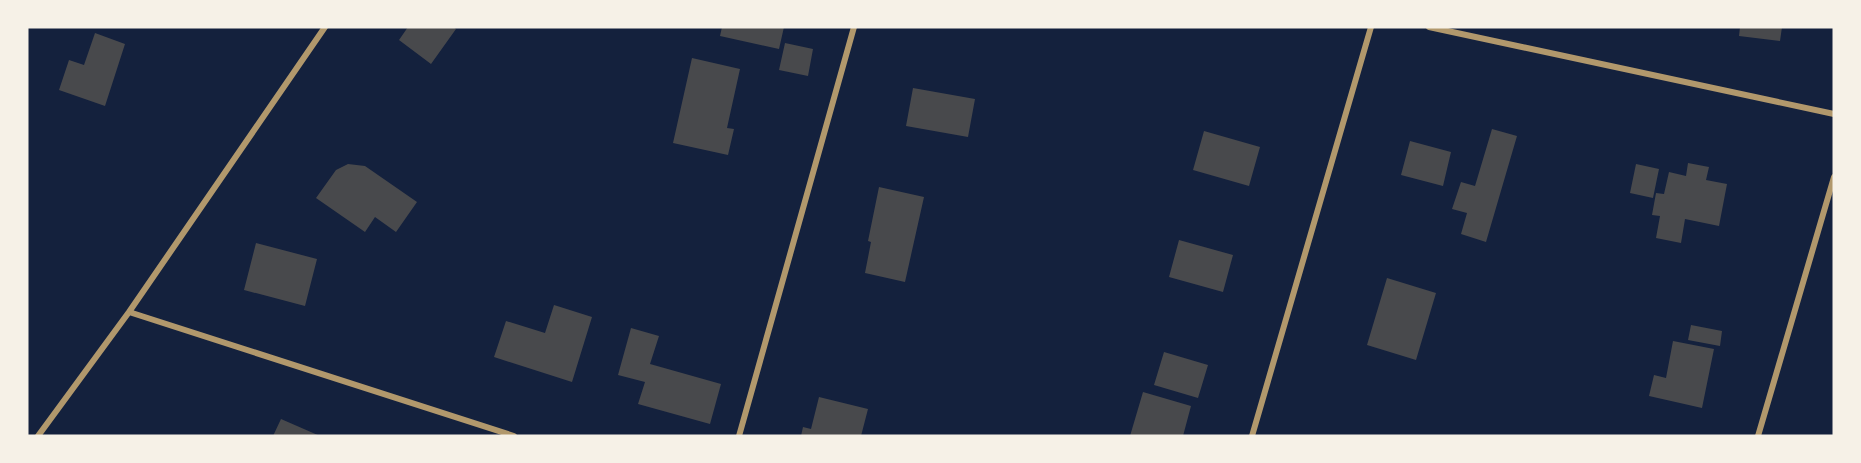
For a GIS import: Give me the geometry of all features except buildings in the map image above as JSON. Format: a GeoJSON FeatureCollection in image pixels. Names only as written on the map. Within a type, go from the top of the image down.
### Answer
{"type":"FeatureCollection","features":[{"type":"Feature","properties":{"kind":"street"},"geometry":{"type":"LineString","coordinates":[[38,436],[129,312],[325,27]]}},
{"type":"Feature","properties":{"kind":"street"},"geometry":{"type":"LineString","coordinates":[[739,436],[855,27]]}},
{"type":"Feature","properties":{"kind":"street"},"geometry":{"type":"LineString","coordinates":[[1252,436],[1371,27]]}},
{"type":"Feature","properties":{"kind":"street"},"geometry":{"type":"LineString","coordinates":[[1429,27],[1834,114]]}},
{"type":"Feature","properties":{"kind":"street"},"geometry":{"type":"LineString","coordinates":[[1758,436],[1834,177]]}},
{"type":"Feature","properties":{"kind":"street"},"geometry":{"type":"LineString","coordinates":[[129,312],[514,436]]}}]}
